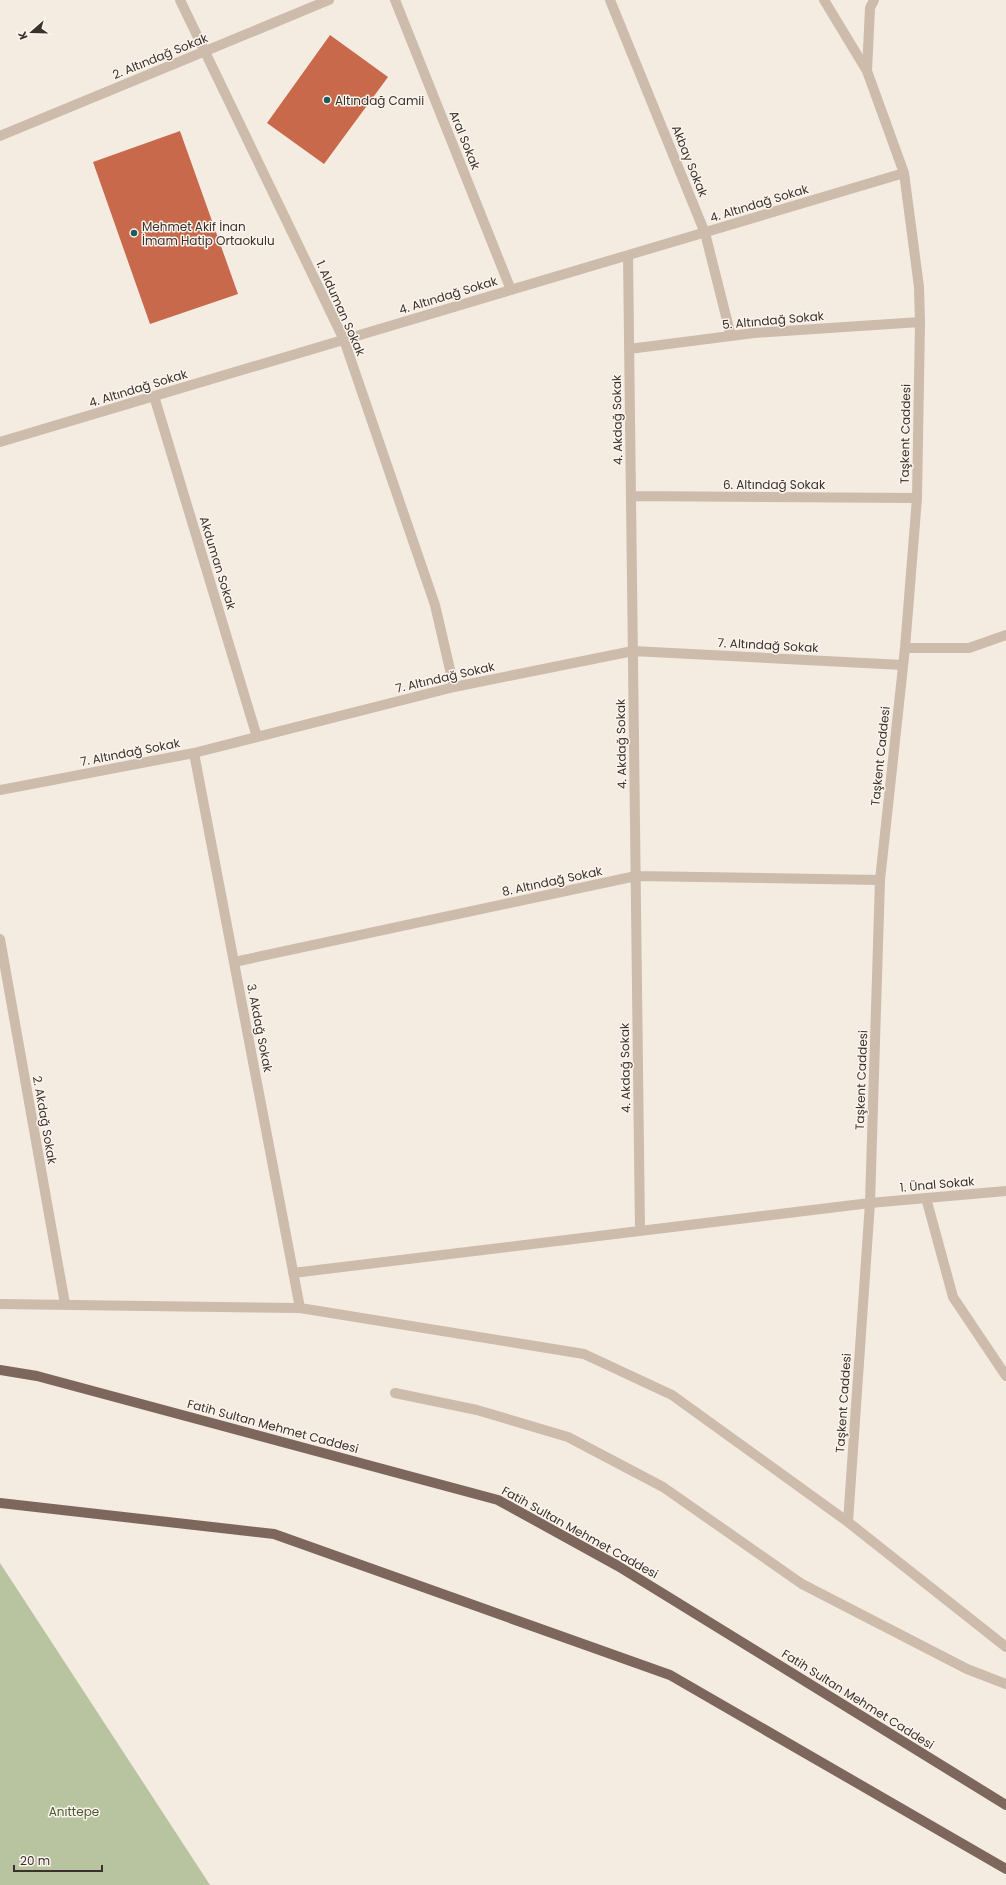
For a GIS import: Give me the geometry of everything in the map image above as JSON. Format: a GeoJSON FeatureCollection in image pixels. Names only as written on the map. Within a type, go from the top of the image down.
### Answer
{"type":"FeatureCollection","features":[{"type":"Feature","properties":{"kind":"main road","name":"Fatih Sultan Mehmet Caddesi"},"geometry":{"type":"LineString","coordinates":[[0,1370],[37,1376],[498,1500],[618,1566],[1006,1806]]}},
{"type":"Feature","properties":{"kind":"main road"},"geometry":{"type":"LineString","coordinates":[[0,1503],[274,1534],[670,1675],[1006,1869]]}},
{"type":"Feature","properties":{"kind":"street","name":"1. Alduman Sokak"},"geometry":{"type":"LineString","coordinates":[[180,0],[344,340],[435,604],[454,687]]}},
{"type":"Feature","properties":{"kind":"street","name":"2. Altındağ Sokak"},"geometry":{"type":"LineString","coordinates":[[0,136],[329,0]]}},
{"type":"Feature","properties":{"kind":"street","name":"Aral Sokak"},"geometry":{"type":"LineString","coordinates":[[395,0],[511,290]]}},
{"type":"Feature","properties":{"kind":"street","name":"Akbay Sokak"},"geometry":{"type":"LineString","coordinates":[[610,0],[705,233],[731,336]]}},
{"type":"Feature","properties":{"kind":"street"},"geometry":{"type":"LineString","coordinates":[[824,0],[867,71]]}},
{"type":"Feature","properties":{"kind":"street","name":"Taşkent Caddesi"},"geometry":{"type":"LineString","coordinates":[[848,1522],[870,1203],[880,880],[905,648],[917,498],[920,322],[919,287],[904,173],[867,71],[870,8],[874,0]]}},
{"type":"Feature","properties":{"kind":"street","name":"4. Altındağ Sokak"},"geometry":{"type":"LineString","coordinates":[[0,442],[904,173]]}},
{"type":"Feature","properties":{"kind":"street","name":"4. Akdağ Sokak"},"geometry":{"type":"LineString","coordinates":[[628,256],[640,1231]]}},
{"type":"Feature","properties":{"kind":"street","name":"5. Altındağ Sokak"},"geometry":{"type":"LineString","coordinates":[[629,348],[731,336],[920,322]]}},
{"type":"Feature","properties":{"kind":"street","name":"Akduman Sokak"},"geometry":{"type":"LineString","coordinates":[[154,396],[257,737]]}},
{"type":"Feature","properties":{"kind":"street","name":"6. Altındağ Sokak"},"geometry":{"type":"LineString","coordinates":[[631,496],[917,498]]}},
{"type":"Feature","properties":{"kind":"street"},"geometry":{"type":"LineString","coordinates":[[905,648],[969,648],[1006,635]]}},
{"type":"Feature","properties":{"kind":"street","name":"7. Altındağ Sokak"},"geometry":{"type":"LineString","coordinates":[[0,790],[194,753],[454,687],[633,651],[902,665]]}},
{"type":"Feature","properties":{"kind":"street","name":"3. Akdağ Sokak"},"geometry":{"type":"LineString","coordinates":[[194,753],[300,1308]]}},
{"type":"Feature","properties":{"kind":"street","name":"8. Altındağ Sokak"},"geometry":{"type":"LineString","coordinates":[[234,962],[636,876],[880,880]]}},
{"type":"Feature","properties":{"kind":"street","name":"2. Akdağ Sokak"},"geometry":{"type":"LineString","coordinates":[[0,939],[65,1304]]}},
{"type":"Feature","properties":{"kind":"street","name":"1. Ünal Sokak"},"geometry":{"type":"LineString","coordinates":[[293,1274],[870,1203],[1006,1191]]}},
{"type":"Feature","properties":{"kind":"street"},"geometry":{"type":"LineString","coordinates":[[926,1198],[953,1297],[1006,1376]]}},
{"type":"Feature","properties":{"kind":"street"},"geometry":{"type":"LineString","coordinates":[[0,1304],[300,1308],[584,1354],[672,1395],[848,1522],[1006,1647]]}},
{"type":"Feature","properties":{"kind":"street"},"geometry":{"type":"LineString","coordinates":[[395,1393],[477,1410],[568,1437],[663,1487],[802,1584],[967,1669],[1006,1684]]}},
{"type":"Feature","properties":{"kind":"green space","name":"Anıttepe"},"geometry":{"type":"Polygon","coordinates":[[[0,1563],[210,1885],[0,1885],[0,1563]]]}},
{"type":"Feature","properties":{"kind":"building","name":"Altındağ Camii"},"geometry":{"type":"Polygon","coordinates":[[[330,35],[388,77],[324,164],[267,123],[330,35]]]}},
{"type":"Feature","properties":{"kind":"building"},"geometry":{"type":"Polygon","coordinates":[[[180,131],[238,294],[150,324],[93,162],[180,131]]]}},
{"type":"Feature","properties":{"kind":"place","name":"Altındağ Camii"},"geometry":{"type":"Point","coordinates":[327,100]}},
{"type":"Feature","properties":{"kind":"place","name":"Mehmet Akif İnan İmam Hatip Ortaokulu"},"geometry":{"type":"Point","coordinates":[134,233]}}]}
